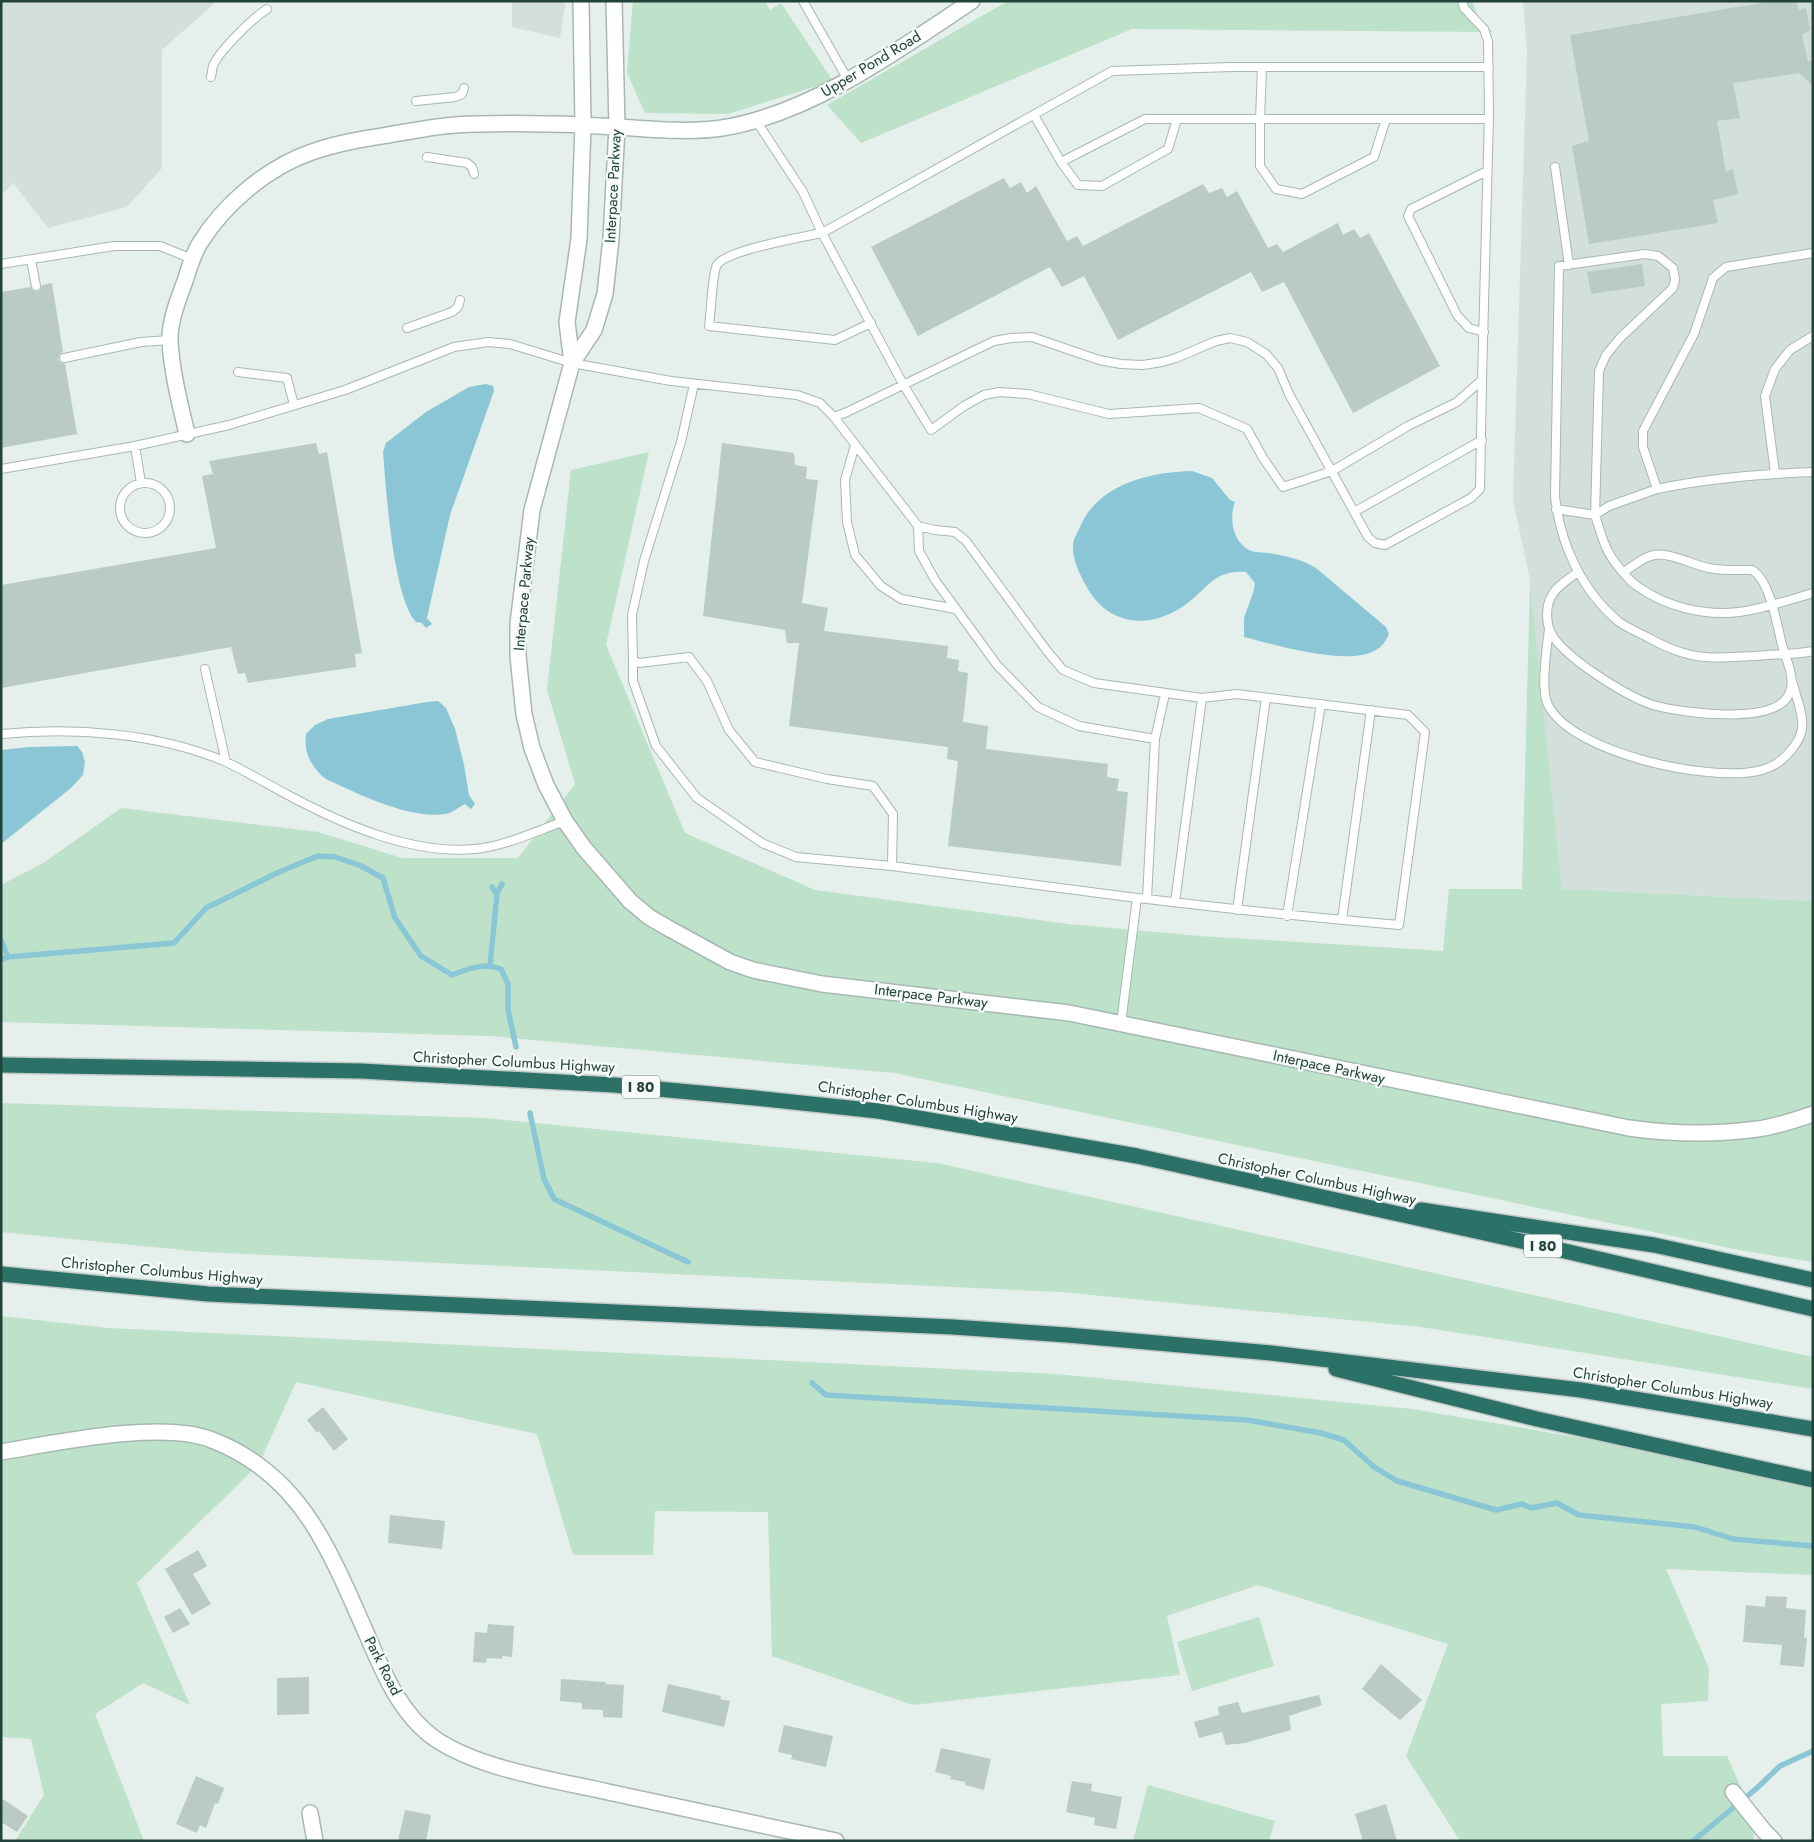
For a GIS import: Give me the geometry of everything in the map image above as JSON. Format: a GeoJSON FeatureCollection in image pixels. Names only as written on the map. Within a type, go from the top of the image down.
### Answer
{"type":"FeatureCollection","features":[{"type":"Feature","properties":{"kind":"highway","name":"Christopher Columbus Highway"},"geometry":{"type":"LineString","coordinates":[[1,1065],[361,1071],[614,1085],[878,1111],[1137,1156],[1539,1245],[1813,1309]]}},
{"type":"Feature","properties":{"kind":"highway"},"geometry":{"type":"LineString","coordinates":[[1273,1187],[1654,1245],[1813,1280]]}},
{"type":"Feature","properties":{"kind":"highway","name":"Christopher Columbus Highway"},"geometry":{"type":"LineString","coordinates":[[1,1274],[208,1294],[952,1327],[1067,1334],[1271,1352],[1581,1390],[1813,1429]]}},
{"type":"Feature","properties":{"kind":"highway"},"geometry":{"type":"LineString","coordinates":[[1271,1352],[1537,1419],[1813,1480]]}},
{"type":"Feature","properties":{"kind":"street","name":"Interpace Parkway"},"geometry":{"type":"LineString","coordinates":[[572,363],[567,322],[579,239],[583,125],[581,1]]}},
{"type":"Feature","properties":{"kind":"street","name":"Interpace Parkway"},"geometry":{"type":"LineString","coordinates":[[614,1],[617,127],[611,238],[605,294],[594,330],[572,363],[532,510],[518,624],[518,656],[524,714],[532,748],[546,785],[565,821],[584,848],[630,901],[649,917],[730,962],[753,970],[822,984],[1069,1013],[1620,1126],[1658,1132],[1692,1134],[1757,1129],[1813,1114]]}},
{"type":"Feature","properties":{"kind":"street","name":"Upper Pond Road"},"geometry":{"type":"LineString","coordinates":[[187,434],[176,386],[170,340],[176,310],[192,259],[200,243],[227,207],[255,184],[282,166],[310,152],[348,142],[429,128],[474,124],[583,125],[666,130],[722,128],[775,114],[835,88],[972,1]]}},
{"type":"Feature","properties":{"kind":"street","name":"Park Road"},"geometry":{"type":"LineString","coordinates":[[1,1452],[106,1436],[151,1433],[184,1434],[211,1440],[245,1456],[268,1472],[289,1492],[306,1514],[332,1558],[384,1671],[403,1706],[420,1726],[435,1738],[463,1754],[494,1765],[550,1779],[836,1841]]}},
{"type":"Feature","properties":{"kind":"street"},"geometry":{"type":"LineString","coordinates":[[1733,1792],[1774,1841]]}},
{"type":"Feature","properties":{"kind":"street"},"geometry":{"type":"LineString","coordinates":[[310,1813],[316,1841]]}},
{"type":"Feature","properties":{"kind":"lane"},"geometry":{"type":"LineString","coordinates":[[803,1],[848,80]]}},
{"type":"Feature","properties":{"kind":"lane"},"geometry":{"type":"LineString","coordinates":[[834,417],[994,341],[1032,337],[1099,360],[1121,364],[1143,364],[1176,358],[1216,341],[1230,338],[1247,342],[1260,350],[1278,368],[1354,512],[1368,537],[1375,543],[1385,545],[1471,498],[1480,489],[1489,67],[1488,40],[1484,29],[1464,8],[1462,1]]}},
{"type":"Feature","properties":{"kind":"lane"},"geometry":{"type":"LineString","coordinates":[[211,77],[213,64],[220,55],[256,16],[267,9]]}},
{"type":"Feature","properties":{"kind":"lane"},"geometry":{"type":"LineString","coordinates":[[871,323],[835,340],[710,326],[715,266],[723,258],[822,233],[1112,71],[1262,67],[1489,67]]}},
{"type":"Feature","properties":{"kind":"lane"},"geometry":{"type":"LineString","coordinates":[[1262,67],[1260,166],[1276,189],[1302,194],[1374,157],[1386,119]]}},
{"type":"Feature","properties":{"kind":"lane"},"geometry":{"type":"LineString","coordinates":[[416,101],[455,97],[462,94],[464,88]]}},
{"type":"Feature","properties":{"kind":"lane"},"geometry":{"type":"LineString","coordinates":[[1034,115],[1061,162],[1078,184],[1102,186],[1168,149],[1177,119]]}},
{"type":"Feature","properties":{"kind":"lane"},"geometry":{"type":"LineString","coordinates":[[755,119],[803,192],[822,233],[903,384],[931,430],[984,394],[999,392],[1028,394],[1110,414],[1199,408],[1246,429],[1262,458],[1283,487],[1332,471],[1408,426],[1458,402],[1482,380]]}},
{"type":"Feature","properties":{"kind":"lane"},"geometry":{"type":"LineString","coordinates":[[1061,162],[1145,119],[1489,119]]}},
{"type":"Feature","properties":{"kind":"lane"},"geometry":{"type":"LineString","coordinates":[[427,157],[467,163],[472,167],[474,174]]}},
{"type":"Feature","properties":{"kind":"lane"},"geometry":{"type":"LineString","coordinates":[[1555,166],[1569,265]]}},
{"type":"Feature","properties":{"kind":"lane"},"geometry":{"type":"LineString","coordinates":[[1484,332],[1469,328],[1457,315],[1408,216],[1411,208],[1487,171]]}},
{"type":"Feature","properties":{"kind":"lane"},"geometry":{"type":"LineString","coordinates":[[1,264],[114,246],[160,246],[192,259]]}},
{"type":"Feature","properties":{"kind":"lane"},"geometry":{"type":"LineString","coordinates":[[1657,489],[1643,447],[1643,430],[1694,334],[1712,278],[1726,267],[1813,252]]}},
{"type":"Feature","properties":{"kind":"lane"},"geometry":{"type":"LineString","coordinates":[[1813,593],[1741,612],[1717,614],[1688,610],[1648,593],[1635,585],[1613,560],[1601,534],[1596,515],[1599,372],[1606,355],[1620,338],[1673,288],[1675,280],[1673,268],[1658,256],[1645,254],[1559,266],[1556,510],[1560,530],[1578,572],[1593,595],[1621,623],[1662,645],[1684,653],[1706,657],[1813,651]]}},
{"type":"Feature","properties":{"kind":"lane"},"geometry":{"type":"LineString","coordinates":[[30,260],[36,286]]}},
{"type":"Feature","properties":{"kind":"lane"},"geometry":{"type":"LineString","coordinates":[[407,328],[452,312],[458,307],[460,300]]}},
{"type":"Feature","properties":{"kind":"lane"},"geometry":{"type":"LineString","coordinates":[[1775,473],[1765,396],[1774,369],[1790,350],[1802,340],[1813,336]]}},
{"type":"Feature","properties":{"kind":"lane"},"geometry":{"type":"LineString","coordinates":[[64,358],[141,342],[170,340]]}},
{"type":"Feature","properties":{"kind":"lane"},"geometry":{"type":"LineString","coordinates":[[1,469],[135,446],[229,424],[345,390],[454,347],[488,342],[510,344],[572,363],[694,384],[797,395],[820,403],[834,417],[918,526],[919,551],[935,580],[997,665],[1038,707],[1079,726],[1156,739]]}},
{"type":"Feature","properties":{"kind":"lane"},"geometry":{"type":"LineString","coordinates":[[238,372],[287,378],[294,405]]}},
{"type":"Feature","properties":{"kind":"lane"},"geometry":{"type":"LineString","coordinates":[[694,384],[682,442],[644,561],[632,615],[632,681],[656,746],[696,798],[762,843],[796,858],[892,866],[1287,916],[1399,925],[1425,732],[1408,715],[1236,694],[1202,698],[1094,683],[1063,670],[966,541],[955,532],[918,526]]}},
{"type":"Feature","properties":{"kind":"lane"},"geometry":{"type":"LineString","coordinates":[[1354,512],[1482,440]]}},
{"type":"Feature","properties":{"kind":"lane"},"geometry":{"type":"LineString","coordinates":[[855,445],[845,480],[847,522],[855,555],[880,586],[901,599],[956,609]]}},
{"type":"Feature","properties":{"kind":"lane"},"geometry":{"type":"LineString","coordinates":[[135,446],[141,483]]}},
{"type":"Feature","properties":{"kind":"lane"},"geometry":{"type":"LineString","coordinates":[[1556,510],[1596,515],[1609,506],[1657,489],[1698,481],[1775,473],[1813,472]]}},
{"type":"Feature","properties":{"kind":"lane"},"geometry":{"type":"LineString","coordinates":[[141,483],[149,483],[163,490],[170,504],[168,519],[157,530],[150,533],[134,531],[127,527],[120,513],[122,497],[127,490],[141,483]]}},
{"type":"Feature","properties":{"kind":"lane"},"geometry":{"type":"LineString","coordinates":[[1578,572],[1556,589],[1547,608],[1549,629],[1544,692],[1547,704],[1554,715],[1565,725],[1590,740],[1641,761],[1682,770],[1730,774],[1758,771],[1774,766],[1786,758],[1796,744],[1802,729],[1792,682],[1762,579],[1752,570],[1712,569],[1669,556],[1654,554],[1624,572]]}},
{"type":"Feature","properties":{"kind":"lane"},"geometry":{"type":"LineString","coordinates":[[1549,629],[1562,648],[1626,692],[1652,704],[1686,712],[1717,714],[1750,713],[1773,709],[1783,703],[1789,695],[1792,682]]}},
{"type":"Feature","properties":{"kind":"lane"},"geometry":{"type":"LineString","coordinates":[[632,660],[639,663],[689,657],[707,681],[729,730],[755,762],[828,779],[874,786],[893,814],[892,866]]}},
{"type":"Feature","properties":{"kind":"lane"},"geometry":{"type":"LineString","coordinates":[[206,669],[226,762]]}},
{"type":"Feature","properties":{"kind":"lane"},"geometry":{"type":"LineString","coordinates":[[1147,899],[1156,739],[1165,694]]}},
{"type":"Feature","properties":{"kind":"lane"},"geometry":{"type":"LineString","coordinates":[[1175,902],[1202,698]]}},
{"type":"Feature","properties":{"kind":"lane"},"geometry":{"type":"LineString","coordinates":[[1237,910],[1266,698]]}},
{"type":"Feature","properties":{"kind":"lane"},"geometry":{"type":"LineString","coordinates":[[1287,916],[1321,704]]}},
{"type":"Feature","properties":{"kind":"lane"},"geometry":{"type":"LineString","coordinates":[[1342,920],[1371,710]]}},
{"type":"Feature","properties":{"kind":"lane"},"geometry":{"type":"LineString","coordinates":[[1,734],[34,731],[84,732],[174,745],[226,762],[322,812],[362,829],[399,841],[445,849],[475,849],[505,842],[565,821]]}},
{"type":"Feature","properties":{"kind":"lane"},"geometry":{"type":"LineString","coordinates":[[1121,1023],[1138,898]]}},
{"type":"Feature","properties":{"kind":"shaded area"},"geometry":{"type":"Polygon","coordinates":[[[1,1],[217,1],[162,50],[162,168],[127,207],[48,228],[13,183],[1,195],[1,1]]]}},
{"type":"Feature","properties":{"kind":"shaded area"},"geometry":{"type":"Polygon","coordinates":[[[512,1],[566,1],[560,38],[512,27],[512,1]]]}},
{"type":"Feature","properties":{"kind":"shaded area"},"geometry":{"type":"Polygon","coordinates":[[[1523,1],[1813,1],[1813,901],[1562,889],[1530,580],[1513,500],[1527,52],[1523,1]]]}},
{"type":"Feature","properties":{"kind":"green space"},"geometry":{"type":"Polygon","coordinates":[[[633,1],[765,1],[770,10],[781,3],[833,81],[728,114],[645,113],[627,73],[633,1]]]}},
{"type":"Feature","properties":{"kind":"green space"},"geometry":{"type":"Polygon","coordinates":[[[1008,1],[1472,1],[1478,17],[1493,32],[1132,29],[861,143],[827,105],[1008,1]]]}},
{"type":"Feature","properties":{"kind":"green space"},"geometry":{"type":"Polygon","coordinates":[[[649,452],[606,645],[685,833],[815,890],[1068,924],[1199,936],[1443,951],[1449,889],[1522,889],[1530,580],[1562,889],[1813,901],[1813,1262],[1744,1251],[894,1073],[490,1036],[1,1022],[1,885],[45,862],[121,808],[318,832],[402,858],[518,858],[575,784],[547,690],[571,470],[649,452]]]}},
{"type":"Feature","properties":{"kind":"green space"},"geometry":{"type":"Polygon","coordinates":[[[1,1103],[486,1118],[937,1163],[1813,1357],[1813,1389],[1421,1327],[1061,1292],[204,1252],[1,1232],[1,1103]]]}},
{"type":"Feature","properties":{"kind":"green space"},"geometry":{"type":"Polygon","coordinates":[[[1,1316],[108,1328],[1056,1374],[1412,1409],[1813,1478],[1813,1575],[1666,1569],[1709,1668],[1708,1701],[1661,1704],[1663,1756],[1727,1756],[1756,1821],[1753,1841],[1460,1841],[1406,1756],[1448,1644],[1258,1585],[1167,1616],[1180,1675],[913,1705],[772,1656],[768,1512],[655,1511],[653,1555],[573,1555],[537,1434],[296,1382],[259,1464],[137,1583],[190,1705],[143,1683],[95,1714],[144,1841],[15,1841],[44,1795],[31,1739],[1,1737],[1,1316]]]}},
{"type":"Feature","properties":{"kind":"green space"},"geometry":{"type":"Polygon","coordinates":[[[1259,1617],[1274,1666],[1192,1691],[1177,1642],[1259,1617]]]}},
{"type":"Feature","properties":{"kind":"green space"},"geometry":{"type":"Polygon","coordinates":[[[1148,1785],[1275,1821],[1269,1841],[1133,1841],[1148,1785]]]}},
{"type":"Feature","properties":{"kind":"water"},"geometry":{"type":"Polygon","coordinates":[[[486,384],[493,386],[494,391],[450,515],[427,618],[432,624],[426,628],[422,623],[416,622],[408,609],[396,567],[383,452],[386,443],[426,412],[469,387],[486,384]]]}},
{"type":"Feature","properties":{"kind":"water"},"geometry":{"type":"Polygon","coordinates":[[[1192,471],[1212,478],[1230,500],[1235,502],[1232,515],[1233,528],[1243,546],[1251,551],[1293,558],[1316,568],[1386,627],[1389,634],[1383,644],[1374,651],[1362,655],[1346,656],[1310,653],[1244,637],[1244,618],[1255,583],[1246,572],[1235,572],[1218,577],[1178,610],[1154,619],[1145,621],[1128,620],[1102,607],[1085,584],[1073,553],[1074,540],[1088,512],[1099,500],[1127,483],[1159,474],[1192,471]]]}},
{"type":"Feature","properties":{"kind":"water"},"geometry":{"type":"Polygon","coordinates":[[[438,701],[446,708],[455,729],[469,795],[475,804],[471,809],[465,804],[448,813],[433,815],[420,814],[392,807],[333,783],[321,775],[310,761],[306,746],[306,734],[315,725],[328,719],[438,701]]]}},
{"type":"Feature","properties":{"kind":"water"},"geometry":{"type":"Polygon","coordinates":[[[77,746],[82,752],[85,762],[83,775],[71,788],[1,844],[1,750],[29,747],[77,746]]]}},
{"type":"Feature","properties":{"kind":"building"},"geometry":{"type":"Polygon","coordinates":[[[1773,1],[1796,1],[1799,10],[1806,8],[1810,30],[1802,35],[1808,61],[1813,60],[1813,86],[1799,73],[1733,83],[1740,118],[1717,121],[1726,172],[1733,169],[1738,194],[1713,200],[1718,223],[1589,244],[1572,146],[1589,141],[1570,35],[1773,1]]]}},
{"type":"Feature","properties":{"kind":"building"},"geometry":{"type":"Polygon","coordinates":[[[1004,178],[1010,188],[1021,182],[1027,193],[1036,186],[1067,241],[1077,236],[1083,246],[1203,184],[1209,193],[1222,188],[1227,197],[1237,191],[1268,248],[1277,244],[1283,252],[1338,223],[1343,235],[1354,229],[1360,238],[1369,233],[1440,366],[1353,413],[1284,282],[1262,292],[1251,272],[1118,340],[1084,276],[1062,287],[1050,267],[918,336],[871,247],[1004,178]]]}},
{"type":"Feature","properties":{"kind":"building"},"geometry":{"type":"Polygon","coordinates":[[[1642,264],[1645,286],[1591,294],[1587,272],[1642,264]]]}},
{"type":"Feature","properties":{"kind":"building"},"geometry":{"type":"Polygon","coordinates":[[[52,283],[63,352],[58,359],[65,364],[77,434],[1,448],[1,292],[31,287],[32,290],[37,292],[42,285],[52,283]]]}},
{"type":"Feature","properties":{"kind":"building"},"geometry":{"type":"Polygon","coordinates":[[[316,443],[319,454],[327,452],[362,653],[355,654],[356,667],[248,683],[245,673],[238,674],[231,647],[1,688],[1,585],[216,548],[202,476],[213,474],[209,461],[316,443]]]}},
{"type":"Feature","properties":{"kind":"building"},"geometry":{"type":"Polygon","coordinates":[[[722,443],[794,453],[795,465],[807,467],[806,479],[818,480],[802,603],[828,608],[824,631],[948,646],[947,658],[959,660],[958,671],[968,673],[963,722],[988,726],[986,749],[1108,764],[1107,777],[1119,779],[1117,791],[1128,792],[1121,866],[948,846],[958,761],[947,759],[948,747],[789,726],[799,643],[787,643],[785,630],[703,616],[722,443]]]}},
{"type":"Feature","properties":{"kind":"building"},"geometry":{"type":"Polygon","coordinates":[[[323,1407],[348,1439],[334,1451],[319,1431],[317,1433],[307,1420],[323,1407]]]}},
{"type":"Feature","properties":{"kind":"building"},"geometry":{"type":"Polygon","coordinates":[[[390,1515],[445,1521],[442,1549],[388,1543],[390,1515]]]}},
{"type":"Feature","properties":{"kind":"building"},"geometry":{"type":"Polygon","coordinates":[[[198,1550],[207,1566],[193,1574],[211,1604],[192,1615],[165,1569],[198,1550]]]}},
{"type":"Feature","properties":{"kind":"building"},"geometry":{"type":"Polygon","coordinates":[[[1766,1596],[1787,1597],[1786,1608],[1806,1610],[1804,1638],[1807,1638],[1804,1667],[1780,1665],[1782,1645],[1743,1642],[1746,1605],[1765,1607],[1766,1596]]]}},
{"type":"Feature","properties":{"kind":"building"},"geometry":{"type":"Polygon","coordinates":[[[180,1608],[190,1624],[173,1633],[164,1617],[180,1608]]]}},
{"type":"Feature","properties":{"kind":"building"},"geometry":{"type":"Polygon","coordinates":[[[488,1624],[514,1626],[512,1657],[502,1656],[502,1659],[487,1658],[486,1663],[473,1662],[475,1632],[487,1633],[488,1624]]]}},
{"type":"Feature","properties":{"kind":"building"},"geometry":{"type":"Polygon","coordinates":[[[1381,1664],[1422,1700],[1400,1720],[1362,1689],[1381,1664]]]}},
{"type":"Feature","properties":{"kind":"building"},"geometry":{"type":"Polygon","coordinates":[[[309,1677],[309,1714],[277,1715],[277,1678],[309,1677]]]}},
{"type":"Feature","properties":{"kind":"building"},"geometry":{"type":"Polygon","coordinates":[[[561,1679],[624,1685],[622,1718],[603,1717],[603,1710],[582,1709],[582,1703],[560,1701],[561,1679]]]}},
{"type":"Feature","properties":{"kind":"building"},"geometry":{"type":"Polygon","coordinates":[[[668,1684],[721,1696],[720,1699],[730,1701],[724,1727],[662,1712],[668,1684]]]}},
{"type":"Feature","properties":{"kind":"building"},"geometry":{"type":"Polygon","coordinates":[[[1319,1695],[1322,1705],[1289,1716],[1291,1730],[1245,1743],[1226,1745],[1222,1732],[1199,1738],[1194,1722],[1219,1715],[1218,1707],[1238,1702],[1242,1713],[1319,1695]]]}},
{"type":"Feature","properties":{"kind":"building"},"geometry":{"type":"Polygon","coordinates":[[[784,1725],[833,1736],[826,1767],[791,1759],[792,1755],[778,1752],[784,1725]]]}},
{"type":"Feature","properties":{"kind":"building"},"geometry":{"type":"Polygon","coordinates":[[[941,1748],[991,1759],[984,1790],[965,1785],[965,1782],[950,1779],[951,1776],[935,1772],[941,1748]]]}},
{"type":"Feature","properties":{"kind":"building"},"geometry":{"type":"Polygon","coordinates":[[[196,1776],[224,1788],[218,1804],[215,1803],[206,1828],[200,1825],[197,1833],[176,1824],[196,1776]]]}},
{"type":"Feature","properties":{"kind":"building"},"geometry":{"type":"Polygon","coordinates":[[[1072,1781],[1092,1784],[1091,1791],[1122,1797],[1116,1829],[1094,1825],[1095,1818],[1066,1812],[1072,1781]]]}},
{"type":"Feature","properties":{"kind":"building"},"geometry":{"type":"Polygon","coordinates":[[[1,1798],[28,1816],[17,1832],[1,1822],[1,1798]]]}},
{"type":"Feature","properties":{"kind":"building"},"geometry":{"type":"Polygon","coordinates":[[[1386,1804],[1397,1841],[1363,1841],[1355,1814],[1386,1804]]]}},
{"type":"Feature","properties":{"kind":"building"},"geometry":{"type":"Polygon","coordinates":[[[405,1810],[431,1815],[426,1841],[398,1841],[405,1810]]]}},
{"type":"Feature","properties":{"kind":"waterway"},"geometry":{"type":"LineString","coordinates":[[1,960],[8,957],[174,943],[206,908],[279,872],[318,856],[335,857],[361,866],[383,878],[395,918],[421,956],[452,975],[476,967],[488,966],[501,969],[508,984],[508,1010],[516,1047]]}},
{"type":"Feature","properties":{"kind":"waterway"},"geometry":{"type":"LineString","coordinates":[[497,894],[502,884]]}},
{"type":"Feature","properties":{"kind":"waterway"},"geometry":{"type":"LineString","coordinates":[[490,966],[497,894],[492,887]]}},
{"type":"Feature","properties":{"kind":"waterway"},"geometry":{"type":"LineString","coordinates":[[1,940],[8,957]]}},
{"type":"Feature","properties":{"kind":"waterway"},"geometry":{"type":"LineString","coordinates":[[530,1113],[544,1179],[554,1199],[688,1262]]}},
{"type":"Feature","properties":{"kind":"waterway"},"geometry":{"type":"LineString","coordinates":[[812,1383],[826,1395],[1247,1420],[1321,1433],[1344,1440],[1374,1467],[1397,1481],[1496,1510],[1522,1504],[1531,1508],[1557,1503],[1579,1515],[1695,1527],[1733,1539],[1813,1546]]}},
{"type":"Feature","properties":{"kind":"waterway"},"geometry":{"type":"LineString","coordinates":[[1693,1841],[1757,1788],[1780,1766],[1813,1751]]}}]}
